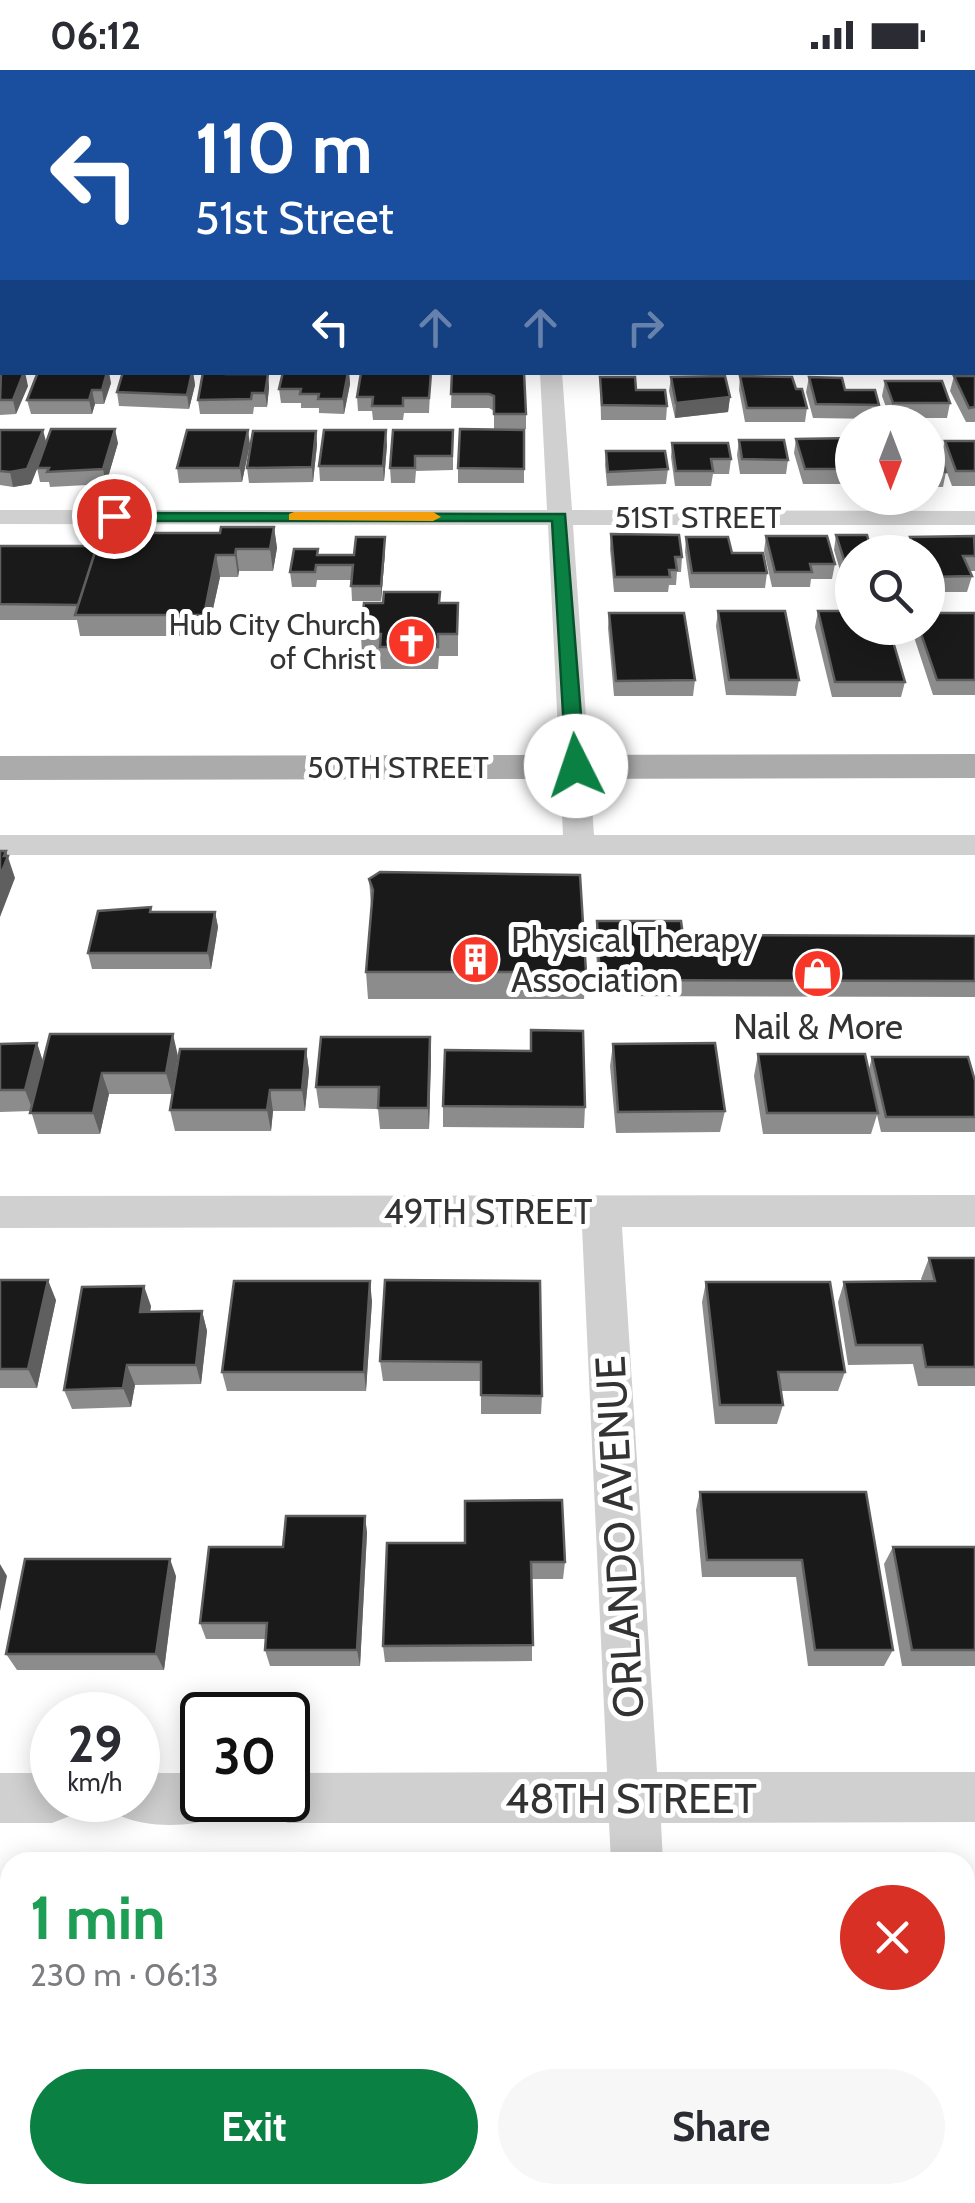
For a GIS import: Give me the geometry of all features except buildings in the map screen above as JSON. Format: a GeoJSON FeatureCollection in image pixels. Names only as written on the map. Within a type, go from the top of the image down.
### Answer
{"type":"FeatureCollection","features":[{"type":"Feature","properties":{"kind":"main road","name":"50TH STREET"},"geometry":{"type":"LineString","coordinates":[[0,768],[975,766]]}},
{"type":"Feature","properties":{"kind":"street"},"geometry":{"type":"LineString","coordinates":[[551,375],[579,845]]}},
{"type":"Feature","properties":{"kind":"street","name":"51ST STREET"},"geometry":{"type":"LineString","coordinates":[[0,516],[975,518]]}},
{"type":"Feature","properties":{"kind":"street"},"geometry":{"type":"LineString","coordinates":[[0,845],[975,844]]}},
{"type":"Feature","properties":{"kind":"street","name":"ORLANDO AVENUE"},"geometry":{"type":"LineString","coordinates":[[602,1211],[637,1852]]}},
{"type":"Feature","properties":{"kind":"street","name":"49TH STREET"},"geometry":{"type":"LineString","coordinates":[[0,1212],[975,1211]]}},
{"type":"Feature","properties":{"kind":"street"},"geometry":{"type":"LineString","coordinates":[[0,1798],[30,1798]]}},
{"type":"Feature","properties":{"kind":"street","name":"48TH STREET"},"geometry":{"type":"LineString","coordinates":[[310,1798],[975,1798]]}},
{"type":"Feature","properties":{"kind":"slow traffic"},"geometry":{"type":"LineString","coordinates":[[294,517],[433,517]]}},
{"type":"Feature","properties":{"kind":"place","name":"Hub City Church of Christ"},"geometry":{"type":"Point","coordinates":[411,641]}},
{"type":"Feature","properties":{"kind":"place","name":"Physical Therapy Association"},"geometry":{"type":"Point","coordinates":[476,959]}},
{"type":"Feature","properties":{"kind":"place","name":"Nail & More"},"geometry":{"type":"Point","coordinates":[818,974]}},
{"type":"Feature","properties":{"kind":"route"},"geometry":{"type":"LineString","coordinates":[[114,516],[560,517],[576,766]]}}]}
